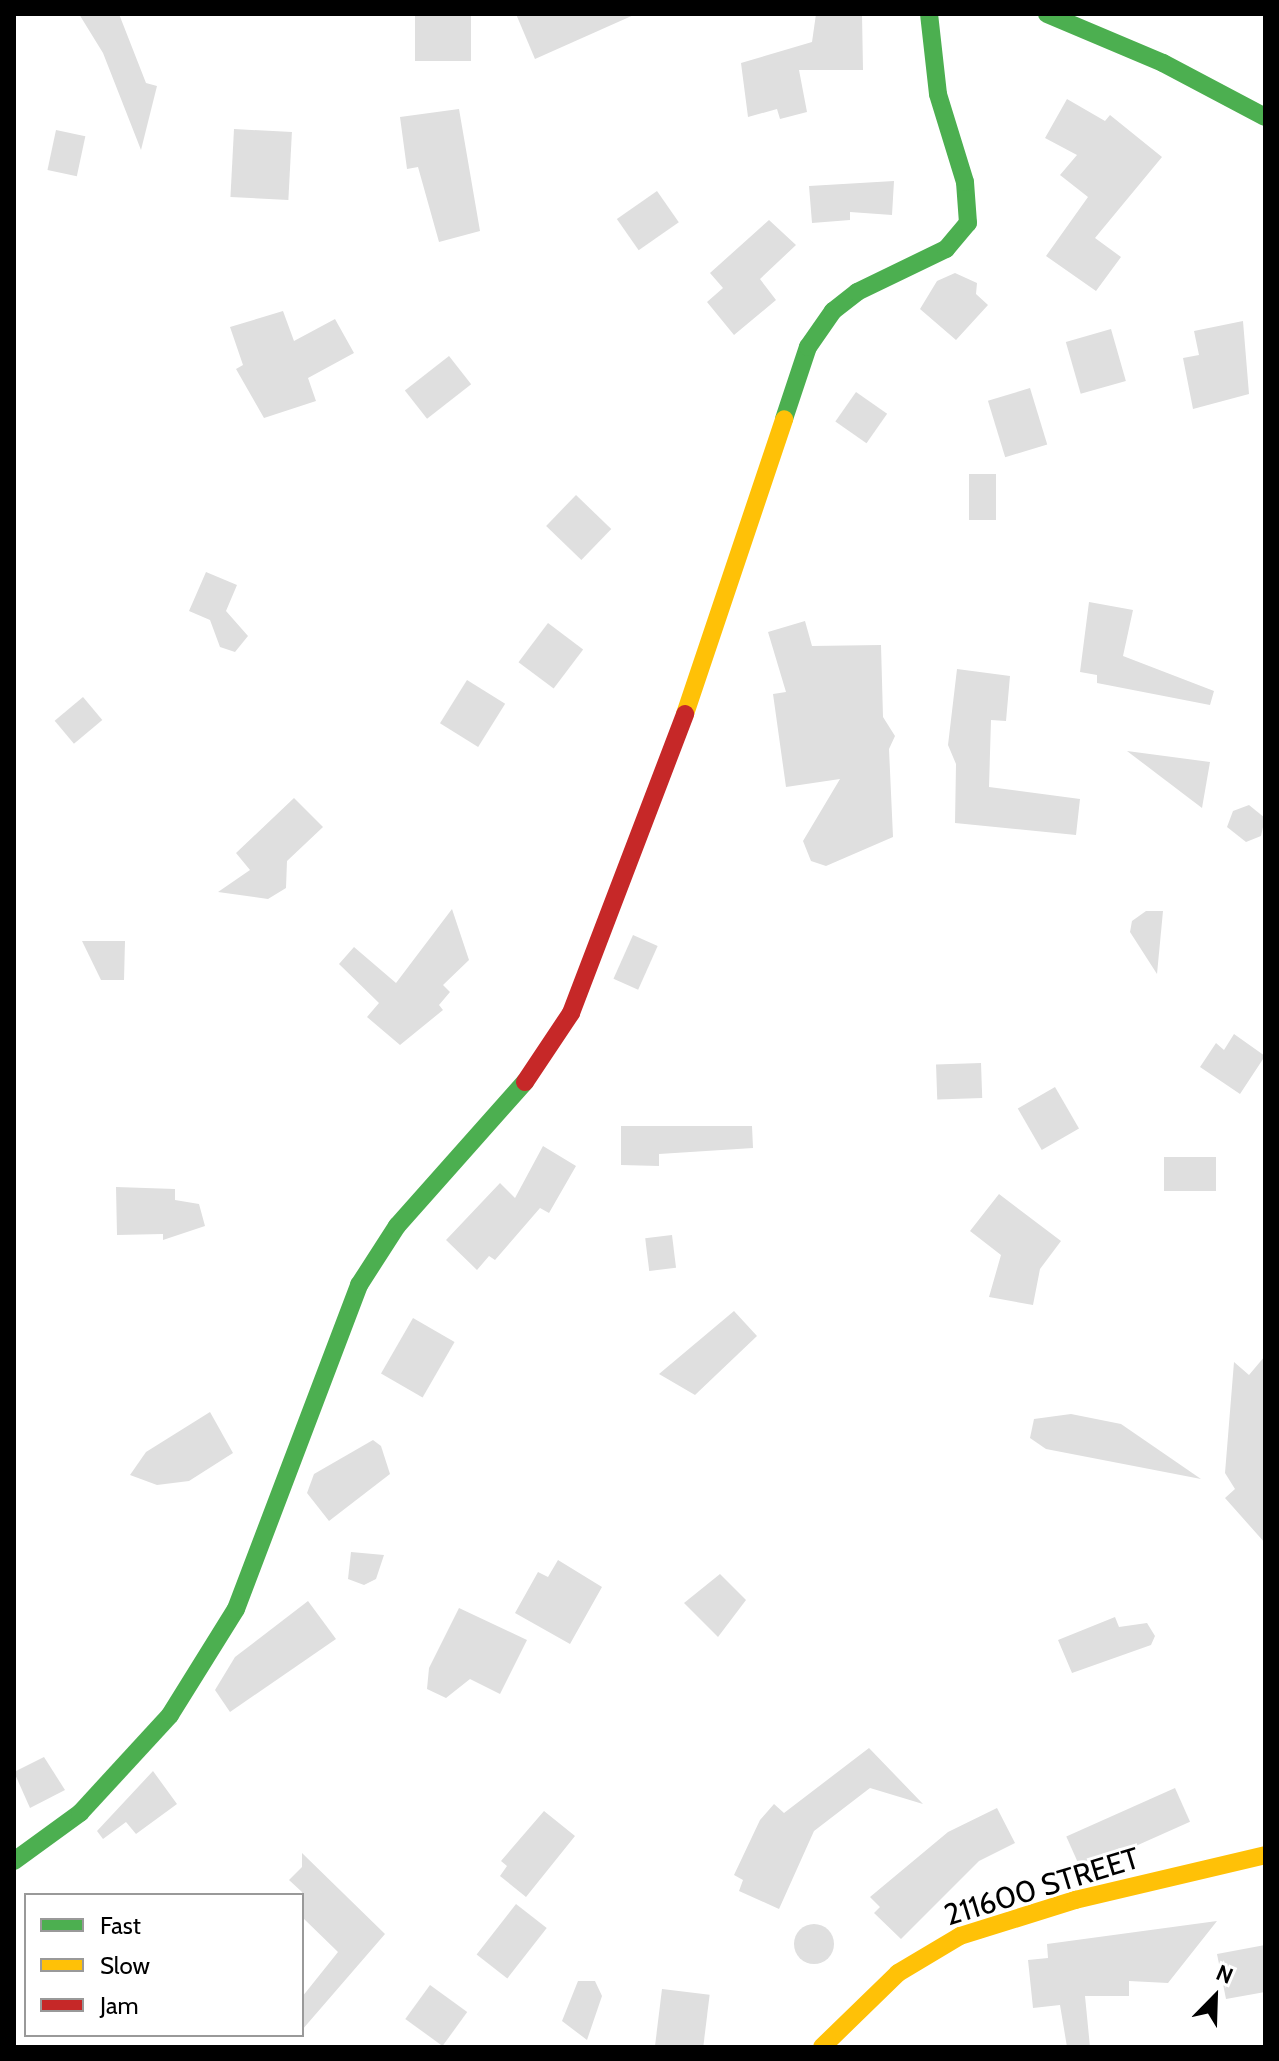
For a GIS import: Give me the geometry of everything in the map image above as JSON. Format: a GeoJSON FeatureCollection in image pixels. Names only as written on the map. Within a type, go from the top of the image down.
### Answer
{"type":"FeatureCollection","features":[{"type":"Feature","properties":{"kind":"street"},"geometry":{"type":"LineString","coordinates":[[14,1861],[80,1813],[170,1715],[236,1609],[359,1285],[397,1226],[529,1080],[571,1013],[655,805],[808,347],[833,311],[857,292],[946,249],[968,223],[965,182],[938,94],[929,14]]}},
{"type":"Feature","properties":{"kind":"street"},"geometry":{"type":"LineString","coordinates":[[1047,14],[1163,63],[1265,117]]}},
{"type":"Feature","properties":{"kind":"street","name":"211600 STREET"},"geometry":{"type":"LineString","coordinates":[[822,2047],[898,1973],[960,1936],[1075,1900],[1264,1858]]}},
{"type":"Feature","properties":{"kind":"building"},"geometry":{"type":"Polygon","coordinates":[[[79,14],[119,14],[146,83],[157,86],[141,150],[103,53],[79,14]]]}},
{"type":"Feature","properties":{"kind":"building"},"geometry":{"type":"Polygon","coordinates":[[[415,14],[471,14],[471,61],[415,61],[415,14]]]}},
{"type":"Feature","properties":{"kind":"building"},"geometry":{"type":"Polygon","coordinates":[[[516,14],[636,14],[535,59],[516,14]]]}},
{"type":"Feature","properties":{"kind":"building"},"geometry":{"type":"Polygon","coordinates":[[[816,14],[862,14],[863,70],[799,70],[807,112],[780,119],[777,109],[748,117],[741,63],[812,42],[816,14]]]}},
{"type":"Feature","properties":{"kind":"building"},"geometry":{"type":"Polygon","coordinates":[[[1067,99],[1105,121],[1110,115],[1162,157],[1095,238],[1121,257],[1096,291],[1046,256],[1088,197],[1060,175],[1077,155],[1045,138],[1067,99]]]}},
{"type":"Feature","properties":{"kind":"building"},"geometry":{"type":"Polygon","coordinates":[[[459,109],[480,231],[439,242],[418,167],[407,169],[400,117],[459,109]]]}},
{"type":"Feature","properties":{"kind":"building"},"geometry":{"type":"Polygon","coordinates":[[[234,129],[292,132],[288,200],[230,197],[234,129]]]}},
{"type":"Feature","properties":{"kind":"building"},"geometry":{"type":"Polygon","coordinates":[[[56,130],[85,136],[77,176],[47,170],[56,130]]]}},
{"type":"Feature","properties":{"kind":"building"},"geometry":{"type":"Polygon","coordinates":[[[894,181],[892,215],[850,212],[850,220],[812,223],[809,186],[894,181]]]}},
{"type":"Feature","properties":{"kind":"building"},"geometry":{"type":"Polygon","coordinates":[[[657,191],[679,222],[639,250],[617,219],[657,191]]]}},
{"type":"Feature","properties":{"kind":"building"},"geometry":{"type":"Polygon","coordinates":[[[769,220],[796,245],[760,279],[776,300],[734,335],[707,302],[723,288],[710,273],[769,220]]]}},
{"type":"Feature","properties":{"kind":"building"},"geometry":{"type":"Polygon","coordinates":[[[955,273],[977,283],[976,294],[988,305],[956,340],[920,309],[937,281],[955,273]]]}},
{"type":"Feature","properties":{"kind":"building"},"geometry":{"type":"Polygon","coordinates":[[[283,311],[294,341],[335,319],[354,353],[308,378],[316,401],[264,418],[236,369],[243,365],[230,327],[283,311]]]}},
{"type":"Feature","properties":{"kind":"building"},"geometry":{"type":"Polygon","coordinates":[[[1243,321],[1249,394],[1193,409],[1183,358],[1199,355],[1194,331],[1243,321]]]}},
{"type":"Feature","properties":{"kind":"building"},"geometry":{"type":"Polygon","coordinates":[[[1111,329],[1126,381],[1081,394],[1066,342],[1111,329]]]}},
{"type":"Feature","properties":{"kind":"building"},"geometry":{"type":"Polygon","coordinates":[[[449,356],[471,384],[427,419],[405,390],[449,356]]]}},
{"type":"Feature","properties":{"kind":"building"},"geometry":{"type":"Polygon","coordinates":[[[1030,388],[1047,444],[1005,457],[988,401],[1030,388]]]}},
{"type":"Feature","properties":{"kind":"building"},"geometry":{"type":"Polygon","coordinates":[[[856,392],[887,414],[866,443],[835,421],[856,392]]]}},
{"type":"Feature","properties":{"kind":"building"},"geometry":{"type":"Polygon","coordinates":[[[969,474],[996,474],[996,520],[969,520],[969,474]]]}},
{"type":"Feature","properties":{"kind":"building"},"geometry":{"type":"Polygon","coordinates":[[[576,495],[611,529],[581,560],[546,526],[576,495]]]}},
{"type":"Feature","properties":{"kind":"building"},"geometry":{"type":"Polygon","coordinates":[[[206,572],[237,585],[226,611],[248,636],[235,652],[220,647],[210,620],[189,611],[206,572]]]}},
{"type":"Feature","properties":{"kind":"building"},"geometry":{"type":"Polygon","coordinates":[[[1089,602],[1133,610],[1123,656],[1214,691],[1210,705],[1097,683],[1097,675],[1080,672],[1089,602]]]}},
{"type":"Feature","properties":{"kind":"building"},"geometry":{"type":"Polygon","coordinates":[[[805,621],[812,646],[881,645],[883,717],[895,736],[889,749],[893,837],[826,866],[811,861],[803,841],[840,779],[786,787],[773,694],[786,692],[768,632],[805,621]]]}},
{"type":"Feature","properties":{"kind":"building"},"geometry":{"type":"Polygon","coordinates":[[[548,623],[583,649],[554,689],[519,662],[548,623]]]}},
{"type":"Feature","properties":{"kind":"building"},"geometry":{"type":"Polygon","coordinates":[[[957,669],[1010,676],[1006,721],[991,720],[989,787],[1080,799],[1076,835],[955,823],[956,764],[948,745],[957,669]]]}},
{"type":"Feature","properties":{"kind":"building"},"geometry":{"type":"Polygon","coordinates":[[[467,680],[505,704],[478,747],[440,723],[467,680]]]}},
{"type":"Feature","properties":{"kind":"building"},"geometry":{"type":"Polygon","coordinates":[[[83,697],[102,720],[74,744],[55,721],[83,697]]]}},
{"type":"Feature","properties":{"kind":"building"},"geometry":{"type":"Polygon","coordinates":[[[1127,751],[1210,762],[1202,808],[1127,751]]]}},
{"type":"Feature","properties":{"kind":"building"},"geometry":{"type":"Polygon","coordinates":[[[294,798],[323,827],[287,861],[286,888],[268,899],[218,892],[250,870],[236,853],[294,798]]]}},
{"type":"Feature","properties":{"kind":"building"},"geometry":{"type":"Polygon","coordinates":[[[1249,805],[1265,818],[1261,836],[1246,842],[1227,827],[1233,811],[1249,805]]]}},
{"type":"Feature","properties":{"kind":"building"},"geometry":{"type":"Polygon","coordinates":[[[452,909],[469,960],[443,985],[450,992],[439,1005],[443,1010],[400,1045],[367,1017],[379,1003],[339,964],[354,947],[396,983],[452,909]]]}},
{"type":"Feature","properties":{"kind":"building"},"geometry":{"type":"Polygon","coordinates":[[[1146,911],[1163,911],[1157,974],[1130,932],[1132,921],[1146,911]]]}},
{"type":"Feature","properties":{"kind":"building"},"geometry":{"type":"Polygon","coordinates":[[[633,935],[658,946],[638,990],[613,979],[633,935]]]}},
{"type":"Feature","properties":{"kind":"building"},"geometry":{"type":"Polygon","coordinates":[[[82,941],[125,941],[124,980],[101,980],[82,941]]]}},
{"type":"Feature","properties":{"kind":"building"},"geometry":{"type":"Polygon","coordinates":[[[1234,1034],[1265,1056],[1240,1094],[1200,1067],[1216,1043],[1224,1050],[1234,1034]]]}},
{"type":"Feature","properties":{"kind":"building"},"geometry":{"type":"Polygon","coordinates":[[[981,1063],[982,1098],[937,1100],[936,1065],[981,1063]]]}},
{"type":"Feature","properties":{"kind":"building"},"geometry":{"type":"Polygon","coordinates":[[[1055,1087],[1079,1129],[1042,1150],[1018,1108],[1055,1087]]]}},
{"type":"Feature","properties":{"kind":"building"},"geometry":{"type":"Polygon","coordinates":[[[621,1126],[752,1126],[753,1148],[659,1154],[659,1166],[621,1165],[621,1126]]]}},
{"type":"Feature","properties":{"kind":"building"},"geometry":{"type":"Polygon","coordinates":[[[543,1146],[576,1166],[549,1213],[540,1208],[495,1260],[489,1256],[477,1270],[446,1240],[500,1183],[515,1198],[543,1146]]]}},
{"type":"Feature","properties":{"kind":"building"},"geometry":{"type":"Polygon","coordinates":[[[1164,1157],[1216,1157],[1216,1191],[1164,1191],[1164,1157]]]}},
{"type":"Feature","properties":{"kind":"building"},"geometry":{"type":"Polygon","coordinates":[[[116,1187],[175,1189],[175,1200],[199,1204],[205,1226],[163,1240],[163,1234],[117,1235],[116,1187]]]}},
{"type":"Feature","properties":{"kind":"building"},"geometry":{"type":"Polygon","coordinates":[[[999,1194],[1061,1241],[1040,1269],[1033,1305],[989,1297],[1001,1255],[970,1231],[999,1194]]]}},
{"type":"Feature","properties":{"kind":"building"},"geometry":{"type":"Polygon","coordinates":[[[672,1235],[676,1268],[649,1271],[645,1238],[672,1235]]]}},
{"type":"Feature","properties":{"kind":"building"},"geometry":{"type":"Polygon","coordinates":[[[734,1311],[757,1336],[695,1395],[659,1374],[734,1311]]]}},
{"type":"Feature","properties":{"kind":"building"},"geometry":{"type":"Polygon","coordinates":[[[413,1318],[455,1342],[423,1397],[381,1373],[413,1318]]]}},
{"type":"Feature","properties":{"kind":"building"},"geometry":{"type":"Polygon","coordinates":[[[1265,1356],[1265,1543],[1225,1498],[1235,1489],[1225,1473],[1234,1362],[1249,1375],[1265,1356]]]}},
{"type":"Feature","properties":{"kind":"building"},"geometry":{"type":"Polygon","coordinates":[[[210,1412],[233,1453],[189,1481],[157,1485],[130,1475],[146,1452],[210,1412]]]}},
{"type":"Feature","properties":{"kind":"building"},"geometry":{"type":"Polygon","coordinates":[[[1071,1414],[1121,1424],[1201,1479],[1046,1449],[1030,1438],[1034,1419],[1071,1414]]]}},
{"type":"Feature","properties":{"kind":"building"},"geometry":{"type":"Polygon","coordinates":[[[373,1440],[381,1446],[390,1474],[329,1521],[307,1493],[314,1474],[373,1440]]]}},
{"type":"Feature","properties":{"kind":"building"},"geometry":{"type":"Polygon","coordinates":[[[351,1552],[384,1555],[376,1579],[364,1585],[348,1579],[351,1552]]]}},
{"type":"Feature","properties":{"kind":"building"},"geometry":{"type":"Polygon","coordinates":[[[558,1560],[602,1587],[570,1644],[515,1613],[538,1572],[548,1577],[558,1560]]]}},
{"type":"Feature","properties":{"kind":"building"},"geometry":{"type":"Polygon","coordinates":[[[720,1574],[746,1600],[718,1637],[684,1603],[720,1574]]]}},
{"type":"Feature","properties":{"kind":"building"},"geometry":{"type":"Polygon","coordinates":[[[308,1601],[336,1639],[230,1712],[215,1690],[235,1657],[308,1601]]]}},
{"type":"Feature","properties":{"kind":"building"},"geometry":{"type":"Polygon","coordinates":[[[459,1608],[527,1640],[500,1694],[470,1679],[446,1698],[427,1689],[429,1668],[459,1608]]]}},
{"type":"Feature","properties":{"kind":"building"},"geometry":{"type":"Polygon","coordinates":[[[1115,1617],[1119,1627],[1147,1623],[1155,1636],[1151,1645],[1072,1673],[1058,1640],[1115,1617]]]}},
{"type":"Feature","properties":{"kind":"building"},"geometry":{"type":"Polygon","coordinates":[[[869,1748],[923,1804],[870,1788],[814,1831],[779,1909],[739,1891],[743,1880],[734,1875],[760,1820],[774,1804],[784,1813],[869,1748]]]}},
{"type":"Feature","properties":{"kind":"building"},"geometry":{"type":"Polygon","coordinates":[[[44,1757],[65,1790],[30,1808],[14,1772],[44,1757]]]}},
{"type":"Feature","properties":{"kind":"building"},"geometry":{"type":"Polygon","coordinates":[[[153,1771],[177,1804],[136,1834],[126,1822],[103,1839],[97,1831],[153,1771]]]}},
{"type":"Feature","properties":{"kind":"building"},"geometry":{"type":"Polygon","coordinates":[[[1175,1788],[1190,1822],[1081,1870],[1066,1836],[1175,1788]]]}},
{"type":"Feature","properties":{"kind":"building"},"geometry":{"type":"Polygon","coordinates":[[[997,1808],[1015,1843],[979,1861],[901,1939],[874,1913],[880,1907],[870,1897],[948,1832],[997,1808]]]}},
{"type":"Feature","properties":{"kind":"building"},"geometry":{"type":"Polygon","coordinates":[[[544,1811],[575,1836],[526,1897],[500,1876],[507,1866],[501,1861],[544,1811]]]}},
{"type":"Feature","properties":{"kind":"building"},"geometry":{"type":"Polygon","coordinates":[[[302,1853],[385,1934],[304,2028],[304,1994],[338,1952],[304,1919],[304,1893],[289,1880],[302,1867],[302,1853]]]}},
{"type":"Feature","properties":{"kind":"building"},"geometry":{"type":"Polygon","coordinates":[[[516,1904],[547,1928],[507,1978],[477,1954],[516,1904]]]}},
{"type":"Feature","properties":{"kind":"building"},"geometry":{"type":"Polygon","coordinates":[[[1217,1921],[1168,1983],[1129,1981],[1129,1996],[1085,1996],[1090,2047],[1067,2047],[1060,2005],[1033,2008],[1028,1960],[1048,1958],[1047,1944],[1217,1921]]]}},
{"type":"Feature","properties":{"kind":"building"},"geometry":{"type":"Polygon","coordinates":[[[814,1924],[828,1930],[834,1944],[828,1958],[814,1964],[800,1958],[794,1944],[800,1930],[814,1924]]]}},
{"type":"Feature","properties":{"kind":"building"},"geometry":{"type":"Polygon","coordinates":[[[1265,1945],[1265,1992],[1226,1999],[1217,1954],[1265,1945]]]}},
{"type":"Feature","properties":{"kind":"building"},"geometry":{"type":"Polygon","coordinates":[[[578,1981],[595,1981],[602,1996],[587,2040],[562,2021],[578,1981]]]}},
{"type":"Feature","properties":{"kind":"building"},"geometry":{"type":"Polygon","coordinates":[[[430,1985],[467,2012],[443,2046],[405,2019],[430,1985]]]}},
{"type":"Feature","properties":{"kind":"building"},"geometry":{"type":"Polygon","coordinates":[[[662,1989],[710,1995],[703,2047],[655,2047],[662,1989]]]}},
{"type":"Feature","properties":{"kind":"traffic: fast"},"geometry":{"type":"LineString","coordinates":[[784,419],[808,347],[833,311],[857,292],[946,249],[968,223],[965,182],[938,94],[929,14]]}},
{"type":"Feature","properties":{"kind":"traffic: fast"},"geometry":{"type":"LineString","coordinates":[[1047,14],[1163,63],[1265,117]]}},
{"type":"Feature","properties":{"kind":"traffic: fast"},"geometry":{"type":"LineString","coordinates":[[14,1861],[80,1813],[170,1715],[236,1609],[359,1285],[397,1226],[525,1082]]}},
{"type":"Feature","properties":{"kind":"traffic: slow"},"geometry":{"type":"LineString","coordinates":[[685,714],[784,419]]}},
{"type":"Feature","properties":{"kind":"traffic: slow"},"geometry":{"type":"LineString","coordinates":[[822,2047],[898,1973],[960,1936],[1075,1900],[1265,1855]]}},
{"type":"Feature","properties":{"kind":"traffic: jam"},"geometry":{"type":"LineString","coordinates":[[525,1082],[571,1013],[685,714]]}}]}
